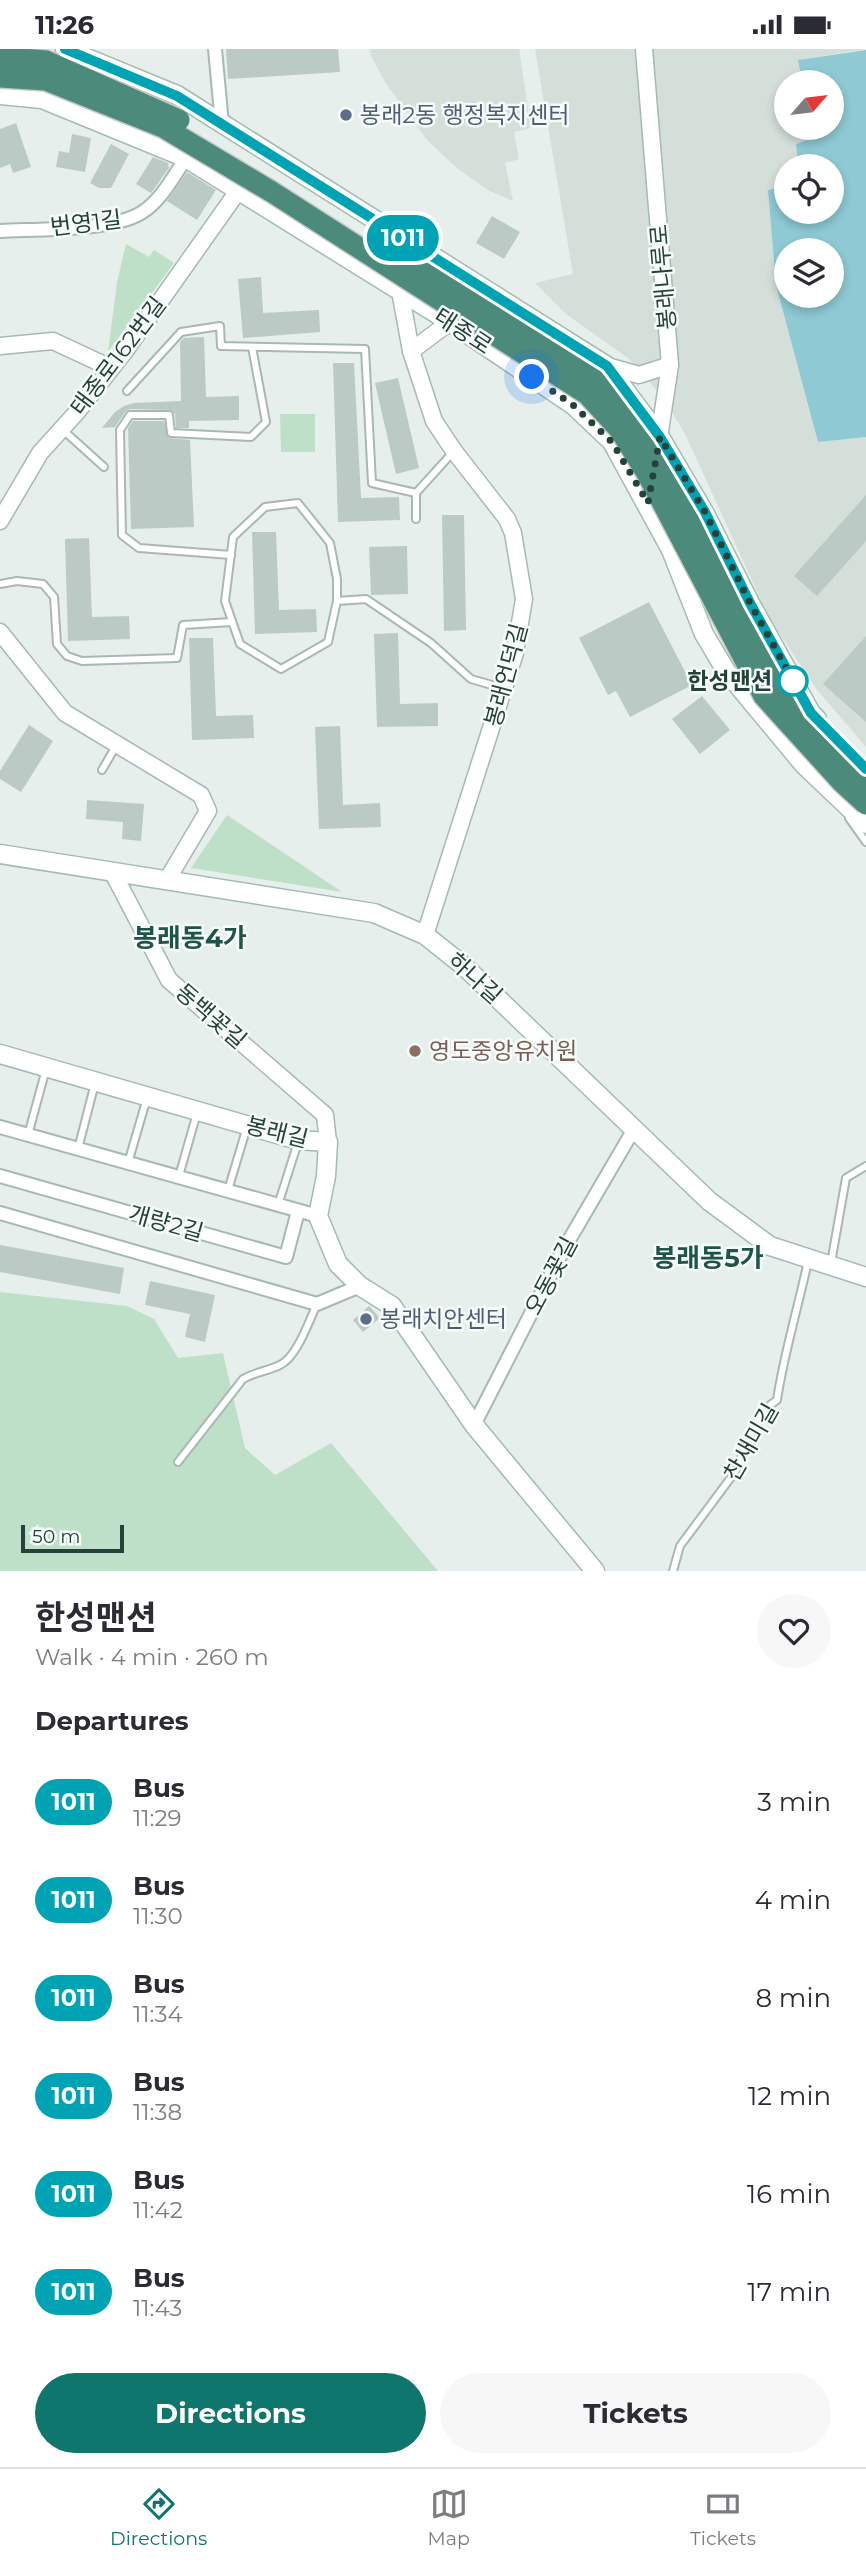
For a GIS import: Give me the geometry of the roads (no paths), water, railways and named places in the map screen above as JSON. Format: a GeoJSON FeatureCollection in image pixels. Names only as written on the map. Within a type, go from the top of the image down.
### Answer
{"type":"FeatureCollection","features":[{"type":"Feature","properties":{"kind":"highway"},"geometry":{"type":"LineString","coordinates":[[0,57],[46,61],[172,115],[600,381],[648,447],[692,519],[737,611],[782,693],[866,781]]}},
{"type":"Feature","properties":{"kind":"highway"},"geometry":{"type":"LineString","coordinates":[[0,77],[46,80],[163,127],[283,199],[587,394],[620,430],[648,475],[764,696],[842,782],[866,804]]}},
{"type":"Feature","properties":{"kind":"main road"},"geometry":{"type":"LineString","coordinates":[[18,49],[14,67],[17,88],[25,97]]}},
{"type":"Feature","properties":{"kind":"main road","name":"태종로"},"geometry":{"type":"LineString","coordinates":[[73,51],[177,96],[607,366],[660,437],[705,512],[750,603],[811,713],[866,769]]}},
{"type":"Feature","properties":{"kind":"main road","name":"태종로"},"geometry":{"type":"LineString","coordinates":[[0,95],[42,99],[186,158],[450,322],[573,405],[612,442],[648,503],[671,550],[704,634],[726,671],[804,765],[866,824]]}},
{"type":"Feature","properties":{"kind":"main road","name":"하나길"},"geometry":{"type":"LineString","coordinates":[[0,854],[374,913],[425,935],[465,967],[709,1201],[770,1246],[866,1277]]}},
{"type":"Feature","properties":{"kind":"main road","name":"봉래길"},"geometry":{"type":"LineString","coordinates":[[0,1054],[298,1140],[328,1143],[326,1176],[318,1216]]}},
{"type":"Feature","properties":{"kind":"main road"},"geometry":{"type":"LineString","coordinates":[[318,1216],[338,1264],[360,1286],[392,1306],[474,1425],[595,1571]]}},
{"type":"Feature","properties":{"kind":"street"},"geometry":{"type":"LineString","coordinates":[[215,49],[222,124]]}},
{"type":"Feature","properties":{"kind":"street","name":"봉래나루로"},"geometry":{"type":"LineString","coordinates":[[644,49],[670,365],[648,503]]}},
{"type":"Feature","properties":{"kind":"street","name":"번영1길"},"geometry":{"type":"LineString","coordinates":[[0,231],[122,222],[141,213],[157,199],[186,158]]}},
{"type":"Feature","properties":{"kind":"street","name":"태종로162번길"},"geometry":{"type":"LineString","coordinates":[[0,521],[40,453],[111,368],[238,191]]}},
{"type":"Feature","properties":{"kind":"street","name":"봉래언덕길"},"geometry":{"type":"LineString","coordinates":[[405,239],[400,291],[411,351],[435,421],[454,451],[492,499],[513,533],[524,599],[515,653],[425,935]]}},
{"type":"Feature","properties":{"kind":"street"},"geometry":{"type":"LineString","coordinates":[[411,351],[450,322]]}},
{"type":"Feature","properties":{"kind":"street"},"geometry":{"type":"LineString","coordinates":[[0,346],[53,341],[111,368]]}},
{"type":"Feature","properties":{"kind":"street"},"geometry":{"type":"LineString","coordinates":[[607,366],[639,375],[670,365]]}},
{"type":"Feature","properties":{"kind":"street"},"geometry":{"type":"LineString","coordinates":[[0,632],[65,713],[201,795],[208,811],[167,880]]}},
{"type":"Feature","properties":{"kind":"street","name":"동백꽃길"},"geometry":{"type":"LineString","coordinates":[[112,871],[169,981],[325,1115],[328,1143]]}},
{"type":"Feature","properties":{"kind":"street"},"geometry":{"type":"LineString","coordinates":[[0,1127],[318,1216]]}},
{"type":"Feature","properties":{"kind":"street","name":"오동꽃길"},"geometry":{"type":"LineString","coordinates":[[474,1425],[565,1247],[634,1129]]}},
{"type":"Feature","properties":{"kind":"street","name":"개량2길"},"geometry":{"type":"LineString","coordinates":[[0,1176],[286,1257],[298,1211]]}},
{"type":"Feature","properties":{"kind":"street"},"geometry":{"type":"LineString","coordinates":[[0,1213],[317,1304],[360,1286]]}},
{"type":"Feature","properties":{"kind":"lane"},"geometry":{"type":"LineString","coordinates":[[127,391],[181,332],[220,326],[221,346],[365,349],[372,484],[416,493]]}},
{"type":"Feature","properties":{"kind":"lane"},"geometry":{"type":"LineString","coordinates":[[231,555],[139,548],[122,535],[120,430],[130,415],[169,415],[171,433],[251,437],[266,422],[252,347]]}},
{"type":"Feature","properties":{"kind":"lane"},"geometry":{"type":"LineString","coordinates":[[62,429],[104,467]]}},
{"type":"Feature","properties":{"kind":"lane"},"geometry":{"type":"LineString","coordinates":[[416,519],[416,493],[454,451]]}},
{"type":"Feature","properties":{"kind":"lane"},"geometry":{"type":"LineString","coordinates":[[298,503],[330,543],[337,579],[337,601],[328,642],[281,670],[240,644],[225,601],[231,555],[233,537],[265,507],[298,503]]}},
{"type":"Feature","properties":{"kind":"lane"},"geometry":{"type":"LineString","coordinates":[[0,584],[17,581],[43,584],[54,597],[57,644],[67,656],[82,661],[177,658],[183,625],[232,622]]}},
{"type":"Feature","properties":{"kind":"lane"},"geometry":{"type":"LineString","coordinates":[[337,601],[366,599],[432,643],[471,679],[504,689]]}},
{"type":"Feature","properties":{"kind":"lane"},"geometry":{"type":"LineString","coordinates":[[103,770],[117,744]]}},
{"type":"Feature","properties":{"kind":"lane"},"geometry":{"type":"LineString","coordinates":[[827,788],[866,842]]}},
{"type":"Feature","properties":{"kind":"lane"},"geometry":{"type":"LineString","coordinates":[[28,1135],[47,1067]]}},
{"type":"Feature","properties":{"kind":"lane"},"geometry":{"type":"LineString","coordinates":[[78,1149],[95,1081]]}},
{"type":"Feature","properties":{"kind":"lane"},"geometry":{"type":"LineString","coordinates":[[128,1163],[148,1096]]}},
{"type":"Feature","properties":{"kind":"lane"},"geometry":{"type":"LineString","coordinates":[[178,1177],[198,1111]]}},
{"type":"Feature","properties":{"kind":"lane"},"geometry":{"type":"LineString","coordinates":[[228,1191],[248,1125]]}},
{"type":"Feature","properties":{"kind":"lane"},"geometry":{"type":"LineString","coordinates":[[278,1205],[298,1140]]}},
{"type":"Feature","properties":{"kind":"lane"},"geometry":{"type":"LineString","coordinates":[[830,1266],[846,1178],[866,1166]]}},
{"type":"Feature","properties":{"kind":"lane","name":"찬새미길"},"geometry":{"type":"LineString","coordinates":[[673,1571],[680,1546],[735,1472],[750,1436],[766,1408],[777,1400],[783,1357],[794,1324],[808,1259]]}},
{"type":"Feature","properties":{"kind":"lane"},"geometry":{"type":"LineString","coordinates":[[177,1462],[243,1379],[283,1364],[290,1356],[317,1304]]}},
{"type":"Feature","properties":{"kind":"water"},"geometry":{"type":"Polygon","coordinates":[[[866,50],[866,437],[818,442],[782,308],[844,308],[844,238],[774,238],[774,261],[768,190],[774,189],[774,224],[844,224],[844,154],[797,154],[796,144],[807,140],[844,140],[844,70],[800,70],[798,60],[866,50]]]}},
{"type":"Feature","properties":{"kind":"place","name":"봉래2동 행정복지센터"},"geometry":{"type":"Point","coordinates":[346,115]}},
{"type":"Feature","properties":{"kind":"place","name":"한성맨션"},"geometry":{"type":"Point","coordinates":[793,681]}},
{"type":"Feature","properties":{"kind":"place","name":"영도중앙유치원"},"geometry":{"type":"Point","coordinates":[415,1051]}},
{"type":"Feature","properties":{"kind":"place","name":"봉래치안센터"},"geometry":{"type":"Point","coordinates":[366,1319]}},
{"type":"Feature","properties":{"kind":"district","name":"봉래동4가"},"geometry":{"type":"Point","coordinates":[190,938]}},
{"type":"Feature","properties":{"kind":"district","name":"봉래동5가"},"geometry":{"type":"Point","coordinates":[708,1258]}}]}
